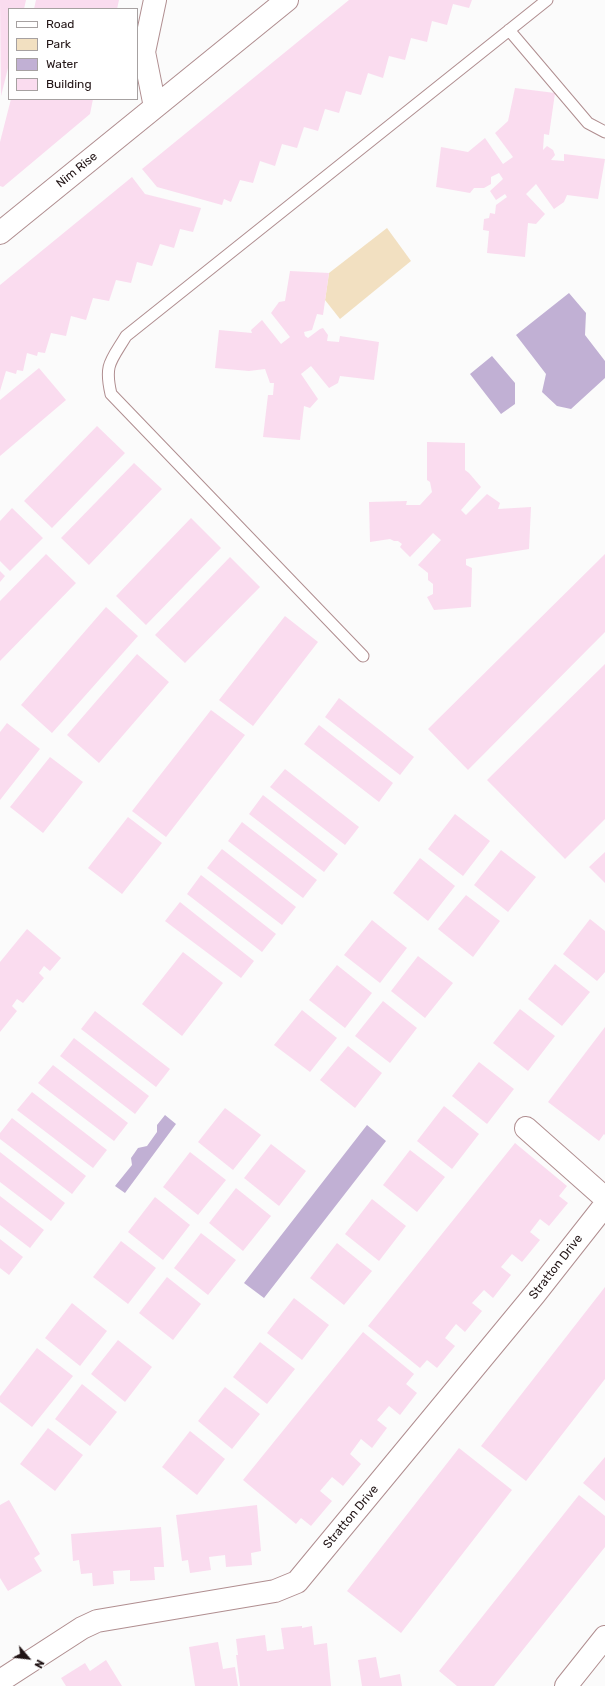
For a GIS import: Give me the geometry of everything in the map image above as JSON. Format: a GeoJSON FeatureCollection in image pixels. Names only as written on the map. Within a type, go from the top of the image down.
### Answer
{"type":"FeatureCollection","features":[{"type":"Feature","properties":{"kind":"street"},"geometry":{"type":"LineString","coordinates":[[155,0],[144,52],[155,107]]}},
{"type":"Feature","properties":{"kind":"street","name":"Nim Rise"},"geometry":{"type":"LineString","coordinates":[[0,233],[288,0]]}},
{"type":"Feature","properties":{"kind":"street"},"geometry":{"type":"LineString","coordinates":[[526,1128],[605,1198]]}},
{"type":"Feature","properties":{"kind":"street","name":"Stratton Drive"},"geometry":{"type":"LineString","coordinates":[[0,1681],[82,1628],[97,1622],[275,1591],[297,1582],[535,1294],[605,1205]]}},
{"type":"Feature","properties":{"kind":"street"},"geometry":{"type":"LineString","coordinates":[[566,1686],[605,1637]]}},
{"type":"Feature","properties":{"kind":"lane"},"geometry":{"type":"LineString","coordinates":[[363,656],[111,394],[107,378],[109,364],[126,336],[547,0]]}},
{"type":"Feature","properties":{"kind":"lane"},"geometry":{"type":"LineString","coordinates":[[510,30],[588,123],[605,132]]}},
{"type":"Feature","properties":{"kind":"green space"},"geometry":{"type":"Polygon","coordinates":[[[387,228],[411,261],[340,319],[325,300],[329,273],[387,228]]]}},
{"type":"Feature","properties":{"kind":"water"},"geometry":{"type":"Polygon","coordinates":[[[569,293],[586,313],[585,335],[605,361],[605,378],[571,409],[557,406],[542,392],[546,374],[516,335],[569,293]]]}},
{"type":"Feature","properties":{"kind":"water"},"geometry":{"type":"Polygon","coordinates":[[[492,356],[515,383],[515,404],[501,414],[470,374],[492,356]]]}},
{"type":"Feature","properties":{"kind":"water"},"geometry":{"type":"Polygon","coordinates":[[[165,1115],[176,1124],[125,1193],[115,1186],[132,1165],[131,1158],[138,1148],[147,1146],[157,1132],[157,1125],[165,1115]]]}},
{"type":"Feature","properties":{"kind":"water"},"geometry":{"type":"Polygon","coordinates":[[[367,1125],[386,1141],[264,1298],[244,1283],[367,1125]]]}},
{"type":"Feature","properties":{"kind":"building"},"geometry":{"type":"Polygon","coordinates":[[[0,0],[26,0],[24,8],[8,8],[8,68],[1,96],[0,0]]]}},
{"type":"Feature","properties":{"kind":"building"},"geometry":{"type":"Polygon","coordinates":[[[36,0],[119,0],[117,8],[34,8],[36,0]]]}},
{"type":"Feature","properties":{"kind":"building"},"geometry":{"type":"Polygon","coordinates":[[[349,0],[472,0],[469,8],[453,4],[447,25],[432,21],[427,42],[411,38],[405,60],[389,56],[383,78],[368,73],[361,95],[346,91],[339,113],[325,109],[318,131],[304,127],[297,148],[282,144],[275,166],[260,161],[253,183],[240,180],[231,202],[224,199],[222,205],[157,187],[142,169],[349,0]]]}},
{"type":"Feature","properties":{"kind":"building"},"geometry":{"type":"Polygon","coordinates":[[[515,88],[555,93],[549,135],[544,134],[543,150],[547,146],[553,150],[555,155],[551,160],[564,161],[564,154],[605,159],[598,199],[567,195],[564,202],[554,209],[536,184],[526,194],[545,214],[536,224],[528,223],[525,257],[487,253],[489,231],[483,230],[484,219],[489,218],[490,213],[495,214],[496,205],[507,197],[505,194],[496,200],[490,191],[503,179],[499,173],[491,177],[491,184],[484,188],[474,188],[470,193],[436,187],[441,147],[468,152],[485,138],[503,164],[513,157],[495,133],[508,121],[515,88]]]}},
{"type":"Feature","properties":{"kind":"building"},"geometry":{"type":"Polygon","coordinates":[[[11,100],[93,100],[90,114],[3,187],[0,186],[0,142],[11,100]]]}},
{"type":"Feature","properties":{"kind":"building"},"geometry":{"type":"Polygon","coordinates":[[[132,177],[145,194],[201,208],[193,232],[180,229],[174,248],[160,244],[152,266],[137,262],[131,283],[116,280],[109,301],[93,298],[86,320],[71,316],[66,336],[51,333],[45,353],[38,352],[37,356],[27,353],[23,371],[17,370],[16,374],[6,371],[0,391],[0,285],[132,177]]]}},
{"type":"Feature","properties":{"kind":"building"},"geometry":{"type":"Polygon","coordinates":[[[290,271],[329,273],[323,315],[317,314],[312,330],[304,332],[305,336],[308,338],[323,328],[328,335],[327,341],[339,342],[340,336],[379,342],[374,380],[340,376],[338,383],[329,388],[311,366],[301,374],[318,399],[310,408],[304,406],[300,440],[263,437],[268,395],[273,395],[274,383],[270,383],[265,369],[249,371],[215,368],[219,330],[252,333],[251,330],[262,320],[281,344],[290,337],[271,313],[279,302],[285,301],[290,271]]]}},
{"type":"Feature","properties":{"kind":"building"},"geometry":{"type":"Polygon","coordinates":[[[39,368],[66,400],[0,456],[0,400],[39,368]]]}},
{"type":"Feature","properties":{"kind":"building"},"geometry":{"type":"Polygon","coordinates":[[[97,426],[125,453],[52,528],[24,501],[97,426]]]}},
{"type":"Feature","properties":{"kind":"building"},"geometry":{"type":"Polygon","coordinates":[[[427,442],[465,443],[465,470],[481,487],[461,510],[466,515],[487,494],[500,503],[498,509],[531,507],[529,549],[466,559],[466,565],[472,568],[471,607],[434,610],[427,597],[433,594],[433,584],[428,580],[428,573],[418,565],[441,540],[433,533],[410,557],[400,547],[402,544],[398,541],[390,539],[370,542],[369,502],[407,501],[406,505],[420,505],[432,492],[430,482],[427,480],[427,442]]]}},
{"type":"Feature","properties":{"kind":"building"},"geometry":{"type":"Polygon","coordinates":[[[134,463],[162,489],[89,565],[61,538],[134,463]]]}},
{"type":"Feature","properties":{"kind":"building"},"geometry":{"type":"Polygon","coordinates":[[[12,508],[43,538],[10,571],[0,561],[0,521],[12,508]]]}},
{"type":"Feature","properties":{"kind":"building"},"geometry":{"type":"Polygon","coordinates":[[[191,518],[221,548],[146,625],[116,596],[191,518]]]}},
{"type":"Feature","properties":{"kind":"building"},"geometry":{"type":"Polygon","coordinates":[[[46,554],[76,583],[0,661],[0,601],[46,554]]]}},
{"type":"Feature","properties":{"kind":"building"},"geometry":{"type":"Polygon","coordinates":[[[605,554],[605,632],[468,770],[428,729],[605,554]]]}},
{"type":"Feature","properties":{"kind":"building"},"geometry":{"type":"Polygon","coordinates":[[[230,557],[260,587],[185,663],[155,635],[230,557]]]}},
{"type":"Feature","properties":{"kind":"building"},"geometry":{"type":"Polygon","coordinates":[[[0,571],[5,576],[0,582],[0,571]]]}},
{"type":"Feature","properties":{"kind":"building"},"geometry":{"type":"Polygon","coordinates":[[[106,607],[138,636],[52,733],[21,705],[106,607]]]}},
{"type":"Feature","properties":{"kind":"building"},"geometry":{"type":"Polygon","coordinates":[[[285,616],[318,642],[253,726],[219,700],[285,616]]]}},
{"type":"Feature","properties":{"kind":"building"},"geometry":{"type":"Polygon","coordinates":[[[137,654],[169,682],[99,763],[67,735],[137,654]]]}},
{"type":"Feature","properties":{"kind":"building"},"geometry":{"type":"Polygon","coordinates":[[[605,664],[605,819],[565,859],[487,780],[605,664]]]}},
{"type":"Feature","properties":{"kind":"building"},"geometry":{"type":"Polygon","coordinates":[[[339,698],[414,757],[400,775],[325,717],[339,698]]]}},
{"type":"Feature","properties":{"kind":"building"},"geometry":{"type":"Polygon","coordinates":[[[211,710],[245,735],[166,837],[132,811],[211,710]]]}},
{"type":"Feature","properties":{"kind":"building"},"geometry":{"type":"Polygon","coordinates":[[[7,723],[40,749],[0,800],[0,732],[7,723]]]}},
{"type":"Feature","properties":{"kind":"building"},"geometry":{"type":"Polygon","coordinates":[[[319,725],[393,783],[379,802],[304,744],[319,725]]]}},
{"type":"Feature","properties":{"kind":"building"},"geometry":{"type":"Polygon","coordinates":[[[50,757],[83,782],[43,833],[10,807],[50,757]]]}},
{"type":"Feature","properties":{"kind":"building"},"geometry":{"type":"Polygon","coordinates":[[[285,769],[359,827],[345,845],[270,787],[285,769]]]}},
{"type":"Feature","properties":{"kind":"building"},"geometry":{"type":"Polygon","coordinates":[[[263,795],[338,854],[324,872],[249,814],[263,795]]]}},
{"type":"Feature","properties":{"kind":"building"},"geometry":{"type":"Polygon","coordinates":[[[455,814],[490,841],[463,876],[428,849],[455,814]]]}},
{"type":"Feature","properties":{"kind":"building"},"geometry":{"type":"Polygon","coordinates":[[[128,817],[162,843],[122,894],[88,868],[128,817]]]}},
{"type":"Feature","properties":{"kind":"building"},"geometry":{"type":"Polygon","coordinates":[[[242,822],[317,880],[303,898],[228,841],[242,822]]]}},
{"type":"Feature","properties":{"kind":"building"},"geometry":{"type":"Polygon","coordinates":[[[222,849],[296,907],[282,925],[207,868],[222,849]]]}},
{"type":"Feature","properties":{"kind":"building"},"geometry":{"type":"Polygon","coordinates":[[[501,850],[536,877],[508,912],[474,885],[501,850]]]}},
{"type":"Feature","properties":{"kind":"building"},"geometry":{"type":"Polygon","coordinates":[[[605,852],[605,883],[589,867],[605,852]]]}},
{"type":"Feature","properties":{"kind":"building"},"geometry":{"type":"Polygon","coordinates":[[[420,858],[455,886],[428,921],[393,893],[420,858]]]}},
{"type":"Feature","properties":{"kind":"building"},"geometry":{"type":"Polygon","coordinates":[[[201,875],[276,934],[262,952],[187,894],[201,875]]]}},
{"type":"Feature","properties":{"kind":"building"},"geometry":{"type":"Polygon","coordinates":[[[466,895],[500,921],[473,957],[438,929],[466,895]]]}},
{"type":"Feature","properties":{"kind":"building"},"geometry":{"type":"Polygon","coordinates":[[[180,902],[254,961],[241,978],[165,921],[180,902]]]}},
{"type":"Feature","properties":{"kind":"building"},"geometry":{"type":"Polygon","coordinates":[[[590,919],[605,931],[605,972],[597,981],[563,954],[590,919]]]}},
{"type":"Feature","properties":{"kind":"building"},"geometry":{"type":"Polygon","coordinates":[[[372,920],[407,948],[380,983],[344,955],[372,920]]]}},
{"type":"Feature","properties":{"kind":"building"},"geometry":{"type":"Polygon","coordinates":[[[27,929],[61,958],[50,971],[44,966],[39,973],[44,978],[23,1003],[17,999],[12,1006],[17,1011],[0,1032],[0,962],[27,929]]]}},
{"type":"Feature","properties":{"kind":"building"},"geometry":{"type":"Polygon","coordinates":[[[183,952],[223,983],[182,1036],[142,1004],[183,952]]]}},
{"type":"Feature","properties":{"kind":"building"},"geometry":{"type":"Polygon","coordinates":[[[418,956],[453,983],[425,1018],[391,991],[418,956]]]}},
{"type":"Feature","properties":{"kind":"building"},"geometry":{"type":"Polygon","coordinates":[[[555,964],[590,992],[562,1026],[528,999],[555,964]]]}},
{"type":"Feature","properties":{"kind":"building"},"geometry":{"type":"Polygon","coordinates":[[[337,965],[372,993],[345,1028],[309,1000],[337,965]]]}},
{"type":"Feature","properties":{"kind":"building"},"geometry":{"type":"Polygon","coordinates":[[[383,1001],[417,1028],[390,1063],[355,1036],[383,1001]]]}},
{"type":"Feature","properties":{"kind":"building"},"geometry":{"type":"Polygon","coordinates":[[[520,1009],[555,1036],[528,1071],[493,1043],[520,1009]]]}},
{"type":"Feature","properties":{"kind":"building"},"geometry":{"type":"Polygon","coordinates":[[[302,1010],[337,1038],[310,1072],[274,1045],[302,1010]]]}},
{"type":"Feature","properties":{"kind":"building"},"geometry":{"type":"Polygon","coordinates":[[[95,1011],[170,1069],[156,1087],[81,1029],[95,1011]]]}},
{"type":"Feature","properties":{"kind":"building"},"geometry":{"type":"Polygon","coordinates":[[[605,1027],[605,1135],[604,1134],[599,1141],[548,1102],[605,1027]]]}},
{"type":"Feature","properties":{"kind":"building"},"geometry":{"type":"Polygon","coordinates":[[[74,1038],[149,1096],[135,1114],[60,1056],[74,1038]]]}},
{"type":"Feature","properties":{"kind":"building"},"geometry":{"type":"Polygon","coordinates":[[[348,1046],[382,1073],[355,1108],[320,1080],[348,1046]]]}},
{"type":"Feature","properties":{"kind":"building"},"geometry":{"type":"Polygon","coordinates":[[[479,1062],[514,1089],[487,1124],[452,1096],[479,1062]]]}},
{"type":"Feature","properties":{"kind":"building"},"geometry":{"type":"Polygon","coordinates":[[[53,1065],[128,1123],[114,1141],[38,1083],[53,1065]]]}},
{"type":"Feature","properties":{"kind":"building"},"geometry":{"type":"Polygon","coordinates":[[[32,1092],[107,1150],[93,1168],[17,1110],[32,1092]]]}},
{"type":"Feature","properties":{"kind":"building"},"geometry":{"type":"Polygon","coordinates":[[[444,1106],[479,1134],[452,1169],[417,1141],[444,1106]]]}},
{"type":"Feature","properties":{"kind":"building"},"geometry":{"type":"Polygon","coordinates":[[[225,1108],[261,1135],[233,1170],[198,1142],[225,1108]]]}},
{"type":"Feature","properties":{"kind":"building"},"geometry":{"type":"Polygon","coordinates":[[[12,1118],[86,1176],[72,1194],[0,1139],[0,1133],[12,1118]]]}},
{"type":"Feature","properties":{"kind":"building"},"geometry":{"type":"Polygon","coordinates":[[[515,1143],[567,1186],[559,1196],[568,1203],[549,1226],[540,1219],[530,1232],[540,1240],[522,1262],[512,1254],[501,1267],[511,1275],[493,1298],[484,1290],[472,1303],[482,1311],[465,1332],[456,1324],[452,1329],[445,1338],[455,1346],[437,1368],[427,1360],[420,1368],[368,1326],[515,1143]]]}},
{"type":"Feature","properties":{"kind":"building"},"geometry":{"type":"Polygon","coordinates":[[[271,1144],[306,1171],[279,1206],[244,1178],[271,1144]]]}},
{"type":"Feature","properties":{"kind":"building"},"geometry":{"type":"Polygon","coordinates":[[[410,1150],[445,1177],[417,1212],[383,1185],[410,1150]]]}},
{"type":"Feature","properties":{"kind":"building"},"geometry":{"type":"Polygon","coordinates":[[[0,1152],[65,1203],[51,1221],[0,1182],[0,1152]]]}},
{"type":"Feature","properties":{"kind":"building"},"geometry":{"type":"Polygon","coordinates":[[[190,1152],[226,1180],[198,1215],[163,1187],[190,1152]]]}},
{"type":"Feature","properties":{"kind":"building"},"geometry":{"type":"Polygon","coordinates":[[[236,1188],[271,1216],[243,1251],[209,1223],[236,1188]]]}},
{"type":"Feature","properties":{"kind":"building"},"geometry":{"type":"Polygon","coordinates":[[[0,1196],[44,1230],[30,1248],[0,1225],[0,1196]]]}},
{"type":"Feature","properties":{"kind":"building"},"geometry":{"type":"Polygon","coordinates":[[[155,1197],[190,1225],[163,1260],[128,1232],[155,1197]]]}},
{"type":"Feature","properties":{"kind":"building"},"geometry":{"type":"Polygon","coordinates":[[[372,1199],[406,1226],[379,1261],[345,1234],[372,1199]]]}},
{"type":"Feature","properties":{"kind":"building"},"geometry":{"type":"Polygon","coordinates":[[[201,1233],[236,1260],[208,1295],[174,1268],[201,1233]]]}},
{"type":"Feature","properties":{"kind":"building"},"geometry":{"type":"Polygon","coordinates":[[[0,1239],[23,1257],[9,1275],[0,1268],[0,1239]]]}},
{"type":"Feature","properties":{"kind":"building"},"geometry":{"type":"Polygon","coordinates":[[[121,1241],[156,1268],[128,1304],[93,1277],[121,1241]]]}},
{"type":"Feature","properties":{"kind":"building"},"geometry":{"type":"Polygon","coordinates":[[[337,1243],[372,1271],[344,1305],[310,1278],[337,1243]]]}},
{"type":"Feature","properties":{"kind":"building"},"geometry":{"type":"Polygon","coordinates":[[[167,1277],[201,1304],[173,1340],[139,1313],[167,1277]]]}},
{"type":"Feature","properties":{"kind":"building"},"geometry":{"type":"Polygon","coordinates":[[[605,1287],[605,1379],[526,1481],[481,1446],[605,1287]]]}},
{"type":"Feature","properties":{"kind":"building"},"geometry":{"type":"Polygon","coordinates":[[[294,1298],[329,1325],[302,1360],[267,1333],[294,1298]]]}},
{"type":"Feature","properties":{"kind":"building"},"geometry":{"type":"Polygon","coordinates":[[[72,1303],[107,1331],[80,1366],[45,1338],[72,1303]]]}},
{"type":"Feature","properties":{"kind":"building"},"geometry":{"type":"Polygon","coordinates":[[[363,1332],[414,1374],[406,1384],[417,1393],[400,1415],[389,1406],[377,1420],[387,1428],[372,1448],[361,1439],[350,1454],[361,1464],[343,1486],[332,1477],[320,1491],[332,1501],[311,1526],[301,1518],[296,1524],[243,1480],[363,1332]]]}},
{"type":"Feature","properties":{"kind":"building"},"geometry":{"type":"Polygon","coordinates":[[[118,1340],[152,1367],[125,1402],[91,1374],[118,1340]]]}},
{"type":"Feature","properties":{"kind":"building"},"geometry":{"type":"Polygon","coordinates":[[[260,1342],[295,1369],[267,1404],[233,1377],[260,1342]]]}},
{"type":"Feature","properties":{"kind":"building"},"geometry":{"type":"Polygon","coordinates":[[[37,1348],[73,1376],[32,1427],[0,1402],[0,1396],[37,1348]]]}},
{"type":"Feature","properties":{"kind":"building"},"geometry":{"type":"Polygon","coordinates":[[[82,1384],[117,1412],[90,1446],[55,1419],[82,1384]]]}},
{"type":"Feature","properties":{"kind":"building"},"geometry":{"type":"Polygon","coordinates":[[[225,1387],[260,1414],[232,1449],[198,1421],[225,1387]]]}},
{"type":"Feature","properties":{"kind":"building"},"geometry":{"type":"Polygon","coordinates":[[[48,1428],[83,1455],[55,1491],[20,1464],[48,1428]]]}},
{"type":"Feature","properties":{"kind":"building"},"geometry":{"type":"Polygon","coordinates":[[[190,1431],[225,1459],[197,1495],[162,1467],[190,1431]]]}},
{"type":"Feature","properties":{"kind":"building"},"geometry":{"type":"Polygon","coordinates":[[[459,1448],[512,1490],[401,1633],[347,1591],[459,1448]]]}},
{"type":"Feature","properties":{"kind":"building"},"geometry":{"type":"Polygon","coordinates":[[[605,1457],[605,1501],[583,1483],[605,1457]]]}},
{"type":"Feature","properties":{"kind":"building"},"geometry":{"type":"Polygon","coordinates":[[[579,1495],[605,1516],[605,1547],[494,1686],[457,1686],[439,1671],[579,1495]]]}},
{"type":"Feature","properties":{"kind":"building"},"geometry":{"type":"Polygon","coordinates":[[[9,1500],[40,1554],[34,1558],[42,1571],[8,1591],[0,1578],[0,1505],[9,1500]]]}},
{"type":"Feature","properties":{"kind":"building"},"geometry":{"type":"Polygon","coordinates":[[[257,1505],[261,1551],[251,1553],[252,1565],[226,1567],[225,1555],[209,1557],[211,1570],[190,1573],[188,1560],[182,1561],[176,1515],[257,1505]]]}},
{"type":"Feature","properties":{"kind":"building"},"geometry":{"type":"Polygon","coordinates":[[[161,1527],[164,1567],[154,1567],[155,1580],[130,1581],[130,1570],[113,1571],[114,1584],[93,1586],[92,1573],[81,1574],[79,1560],[73,1561],[71,1534],[161,1527]]]}},
{"type":"Feature","properties":{"kind":"building"},"geometry":{"type":"Polygon","coordinates":[[[302,1626],[302,1628],[312,1626],[314,1645],[327,1643],[331,1686],[240,1686],[236,1655],[238,1655],[236,1639],[265,1635],[267,1651],[284,1649],[281,1628],[302,1626]]]}},
{"type":"Feature","properties":{"kind":"building"},"geometry":{"type":"Polygon","coordinates":[[[218,1642],[223,1669],[235,1667],[238,1686],[195,1686],[189,1647],[218,1642]]]}},
{"type":"Feature","properties":{"kind":"building"},"geometry":{"type":"Polygon","coordinates":[[[376,1657],[380,1678],[400,1674],[402,1686],[362,1686],[358,1660],[376,1657]]]}},
{"type":"Feature","properties":{"kind":"building"},"geometry":{"type":"Polygon","coordinates":[[[106,1660],[122,1686],[66,1686],[61,1678],[85,1663],[90,1671],[106,1660]]]}}]}
